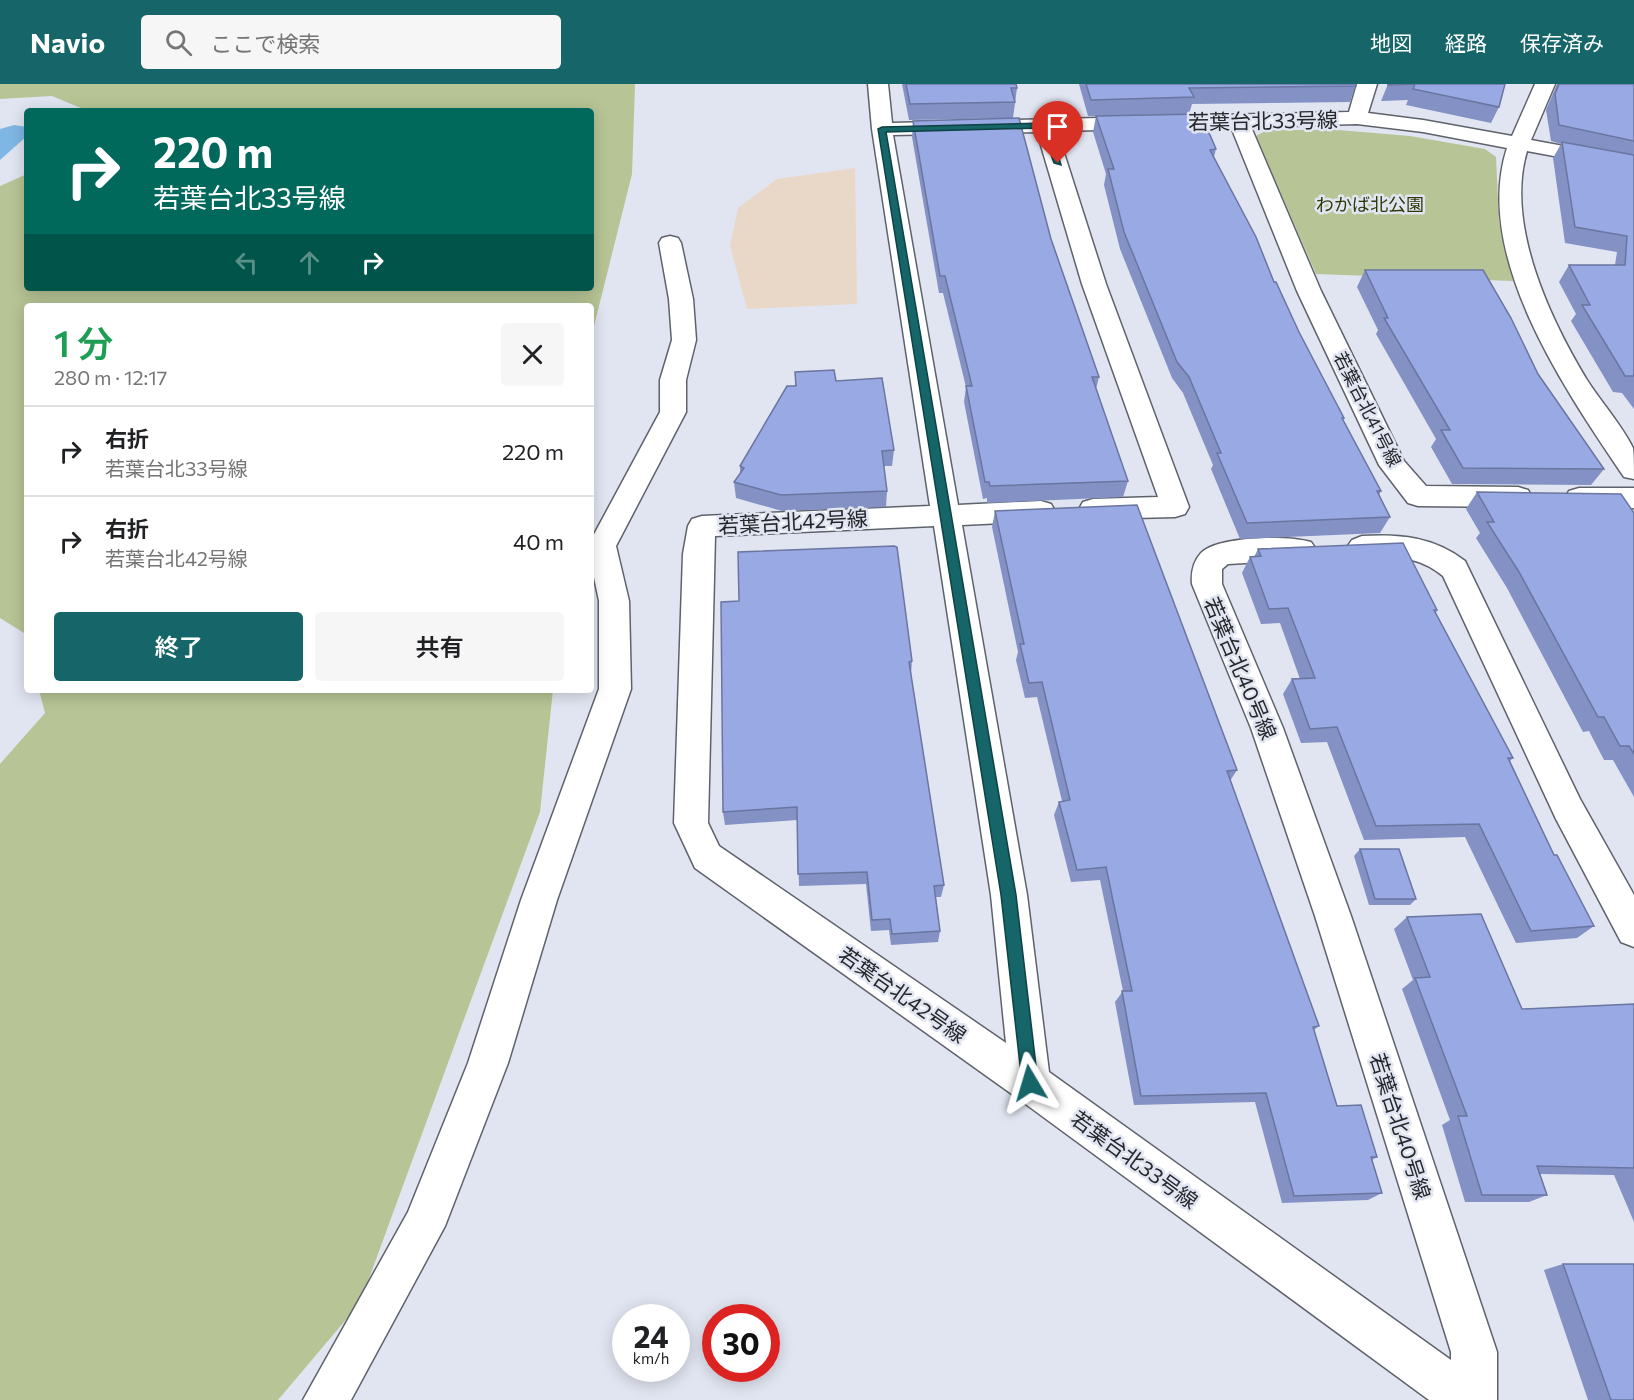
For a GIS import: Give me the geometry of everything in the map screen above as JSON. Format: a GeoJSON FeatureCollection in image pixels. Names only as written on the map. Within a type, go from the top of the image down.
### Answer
{"type":"FeatureCollection","features":[{"type":"Feature","properties":{"kind":"street"},"geometry":{"type":"LineString","coordinates":[[878,84],[882,129],[1009,895],[1030,1083]]}},
{"type":"Feature","properties":{"kind":"street"},"geometry":{"type":"LineString","coordinates":[[1357,118],[1367,84]]}},
{"type":"Feature","properties":{"kind":"street"},"geometry":{"type":"LineString","coordinates":[[1545,84],[1519,142],[1510,184],[1515,237],[1536,307],[1578,390],[1634,470]]}},
{"type":"Feature","properties":{"kind":"street","name":"若葉台北33号線"},"geometry":{"type":"LineString","coordinates":[[882,129],[1357,118],[1519,142],[1634,165]]}},
{"type":"Feature","properties":{"kind":"street","name":"若葉台北41号線"},"geometry":{"type":"LineString","coordinates":[[1239,121],[1309,291],[1393,465],[1418,496],[1634,498]]}},
{"type":"Feature","properties":{"kind":"street","name":"若葉台北42号線"},"geometry":{"type":"LineString","coordinates":[[1030,1083],[707,856],[691,822],[698,554],[702,526],[945,514],[1175,507],[1094,284],[1045,125]]}},
{"type":"Feature","properties":{"kind":"street"},"geometry":{"type":"LineString","coordinates":[[326,1400],[424,1226],[489,1063],[539,900],[615,689],[614,601],[602,546],[673,412],[673,380],[684,340],[681,299],[670,243]]}},
{"type":"Feature","properties":{"kind":"street","name":"若葉台北40号線"},"geometry":{"type":"LineString","coordinates":[[1474,1400],[1474,1352],[1333,916],[1268,728],[1209,592],[1205,574],[1209,563],[1223,553],[1393,546],[1426,550],[1440,556],[1455,568],[1568,808],[1634,930]]}},
{"type":"Feature","properties":{"kind":"street","name":"若葉台北33号線"},"geometry":{"type":"LineString","coordinates":[[1030,1083],[1468,1400]]}},
{"type":"Feature","properties":{"kind":"shaded area"},"geometry":{"type":"Polygon","coordinates":[[[855,168],[857,304],[747,309],[730,246],[738,208],[777,179],[855,168]]]}},
{"type":"Feature","properties":{"kind":"green space"},"geometry":{"type":"Polygon","coordinates":[[[0,84],[635,84],[632,174],[594,326],[594,303],[24,303],[24,633],[0,618],[0,186],[24,175],[24,291],[594,291],[594,108],[81,108],[52,96],[0,99],[0,84]]]}},
{"type":"Feature","properties":{"kind":"green space","name":"わかば北公園"},"geometry":{"type":"Polygon","coordinates":[[[1267,130],[1338,130],[1410,136],[1485,149],[1496,157],[1499,222],[1513,281],[1316,274],[1256,136],[1267,130]]]}},
{"type":"Feature","properties":{"kind":"green space"},"geometry":{"type":"Polygon","coordinates":[[[40,693],[553,693],[540,812],[360,1303],[278,1400],[0,1400],[0,764],[45,713],[40,693]]]}},
{"type":"Feature","properties":{"kind":"water"},"geometry":{"type":"Polygon","coordinates":[[[14,125],[24,127],[24,139],[0,160],[0,129],[14,125]]]}},
{"type":"Feature","properties":{"kind":"building"},"geometry":{"type":"Polygon","coordinates":[[[906,84],[1016,84],[1017,88],[1011,88],[1015,102],[910,104],[906,84]]]}},
{"type":"Feature","properties":{"kind":"building"},"geometry":{"type":"Polygon","coordinates":[[[1086,84],[1356,84],[1356,86],[1189,88],[1194,97],[1091,100],[1086,84]]]}},
{"type":"Feature","properties":{"kind":"building"},"geometry":{"type":"Polygon","coordinates":[[[1415,84],[1505,84],[1499,107],[1413,89],[1415,84]]]}},
{"type":"Feature","properties":{"kind":"building"},"geometry":{"type":"Polygon","coordinates":[[[1559,84],[1634,84],[1634,141],[1559,125],[1555,94],[1559,84]]]}},
{"type":"Feature","properties":{"kind":"building"},"geometry":{"type":"Polygon","coordinates":[[[1201,114],[1216,149],[1210,150],[1256,237],[1274,282],[1344,418],[1342,418],[1381,491],[1377,491],[1390,517],[1247,523],[1217,453],[1221,453],[1189,377],[1177,362],[1124,232],[1108,169],[1114,169],[1096,116],[1201,114]]]}},
{"type":"Feature","properties":{"kind":"building"},"geometry":{"type":"Polygon","coordinates":[[[1019,118],[1051,239],[1099,377],[1092,377],[1128,481],[990,486],[989,482],[985,482],[966,386],[972,386],[945,276],[940,276],[913,121],[1019,118]]]}},
{"type":"Feature","properties":{"kind":"building"},"geometry":{"type":"Polygon","coordinates":[[[1562,142],[1634,155],[1634,376],[1625,376],[1582,305],[1590,305],[1569,265],[1625,265],[1627,236],[1575,227],[1562,142]]]}},
{"type":"Feature","properties":{"kind":"building"},"geometry":{"type":"Polygon","coordinates":[[[1365,270],[1483,270],[1511,318],[1538,374],[1604,469],[1463,468],[1441,430],[1450,430],[1384,318],[1388,318],[1365,270]]]}},
{"type":"Feature","properties":{"kind":"building"},"geometry":{"type":"Polygon","coordinates":[[[834,370],[836,381],[882,378],[894,450],[882,451],[887,491],[781,495],[734,482],[744,468],[740,466],[787,386],[796,386],[795,372],[834,370]]]}},
{"type":"Feature","properties":{"kind":"building"},"geometry":{"type":"Polygon","coordinates":[[[1477,492],[1621,494],[1634,513],[1634,754],[1629,746],[1620,746],[1604,717],[1598,717],[1519,572],[1487,522],[1494,522],[1477,492]]]}},
{"type":"Feature","properties":{"kind":"building"},"geometry":{"type":"Polygon","coordinates":[[[1137,505],[1237,770],[1227,771],[1319,1026],[1313,1027],[1337,1106],[1361,1105],[1377,1157],[1371,1157],[1382,1193],[1294,1196],[1266,1093],[1141,1096],[1122,991],[1132,991],[1106,867],[1077,870],[1059,802],[1070,800],[1042,682],[1029,683],[1020,644],[1024,644],[995,511],[1137,505]]]}},
{"type":"Feature","properties":{"kind":"building"},"geometry":{"type":"Polygon","coordinates":[[[1403,543],[1437,610],[1434,610],[1513,758],[1508,758],[1554,855],[1557,855],[1594,926],[1531,931],[1479,824],[1376,826],[1337,727],[1310,729],[1292,679],[1315,678],[1288,608],[1269,609],[1250,557],[1261,556],[1258,549],[1403,543]]]}},
{"type":"Feature","properties":{"kind":"building"},"geometry":{"type":"Polygon","coordinates":[[[897,547],[912,661],[909,662],[944,885],[934,886],[940,931],[892,934],[890,919],[872,920],[867,872],[798,874],[797,807],[723,812],[721,602],[739,601],[738,552],[897,547]]]}},
{"type":"Feature","properties":{"kind":"building"},"geometry":{"type":"Polygon","coordinates":[[[1360,849],[1399,849],[1416,899],[1375,899],[1360,849]]]}},
{"type":"Feature","properties":{"kind":"building"},"geometry":{"type":"Polygon","coordinates":[[[1481,914],[1522,1009],[1634,1004],[1634,1168],[1537,1166],[1547,1195],[1482,1195],[1458,1116],[1467,1116],[1415,978],[1430,977],[1407,917],[1481,914]]]}},
{"type":"Feature","properties":{"kind":"building"},"geometry":{"type":"Polygon","coordinates":[[[1563,1264],[1634,1264],[1634,1400],[1611,1400],[1563,1264]]]}},
{"type":"Feature","properties":{"kind":"route"},"geometry":{"type":"LineString","coordinates":[[1030,1083],[1009,895],[882,129],[1045,125],[1058,163]]}}]}
